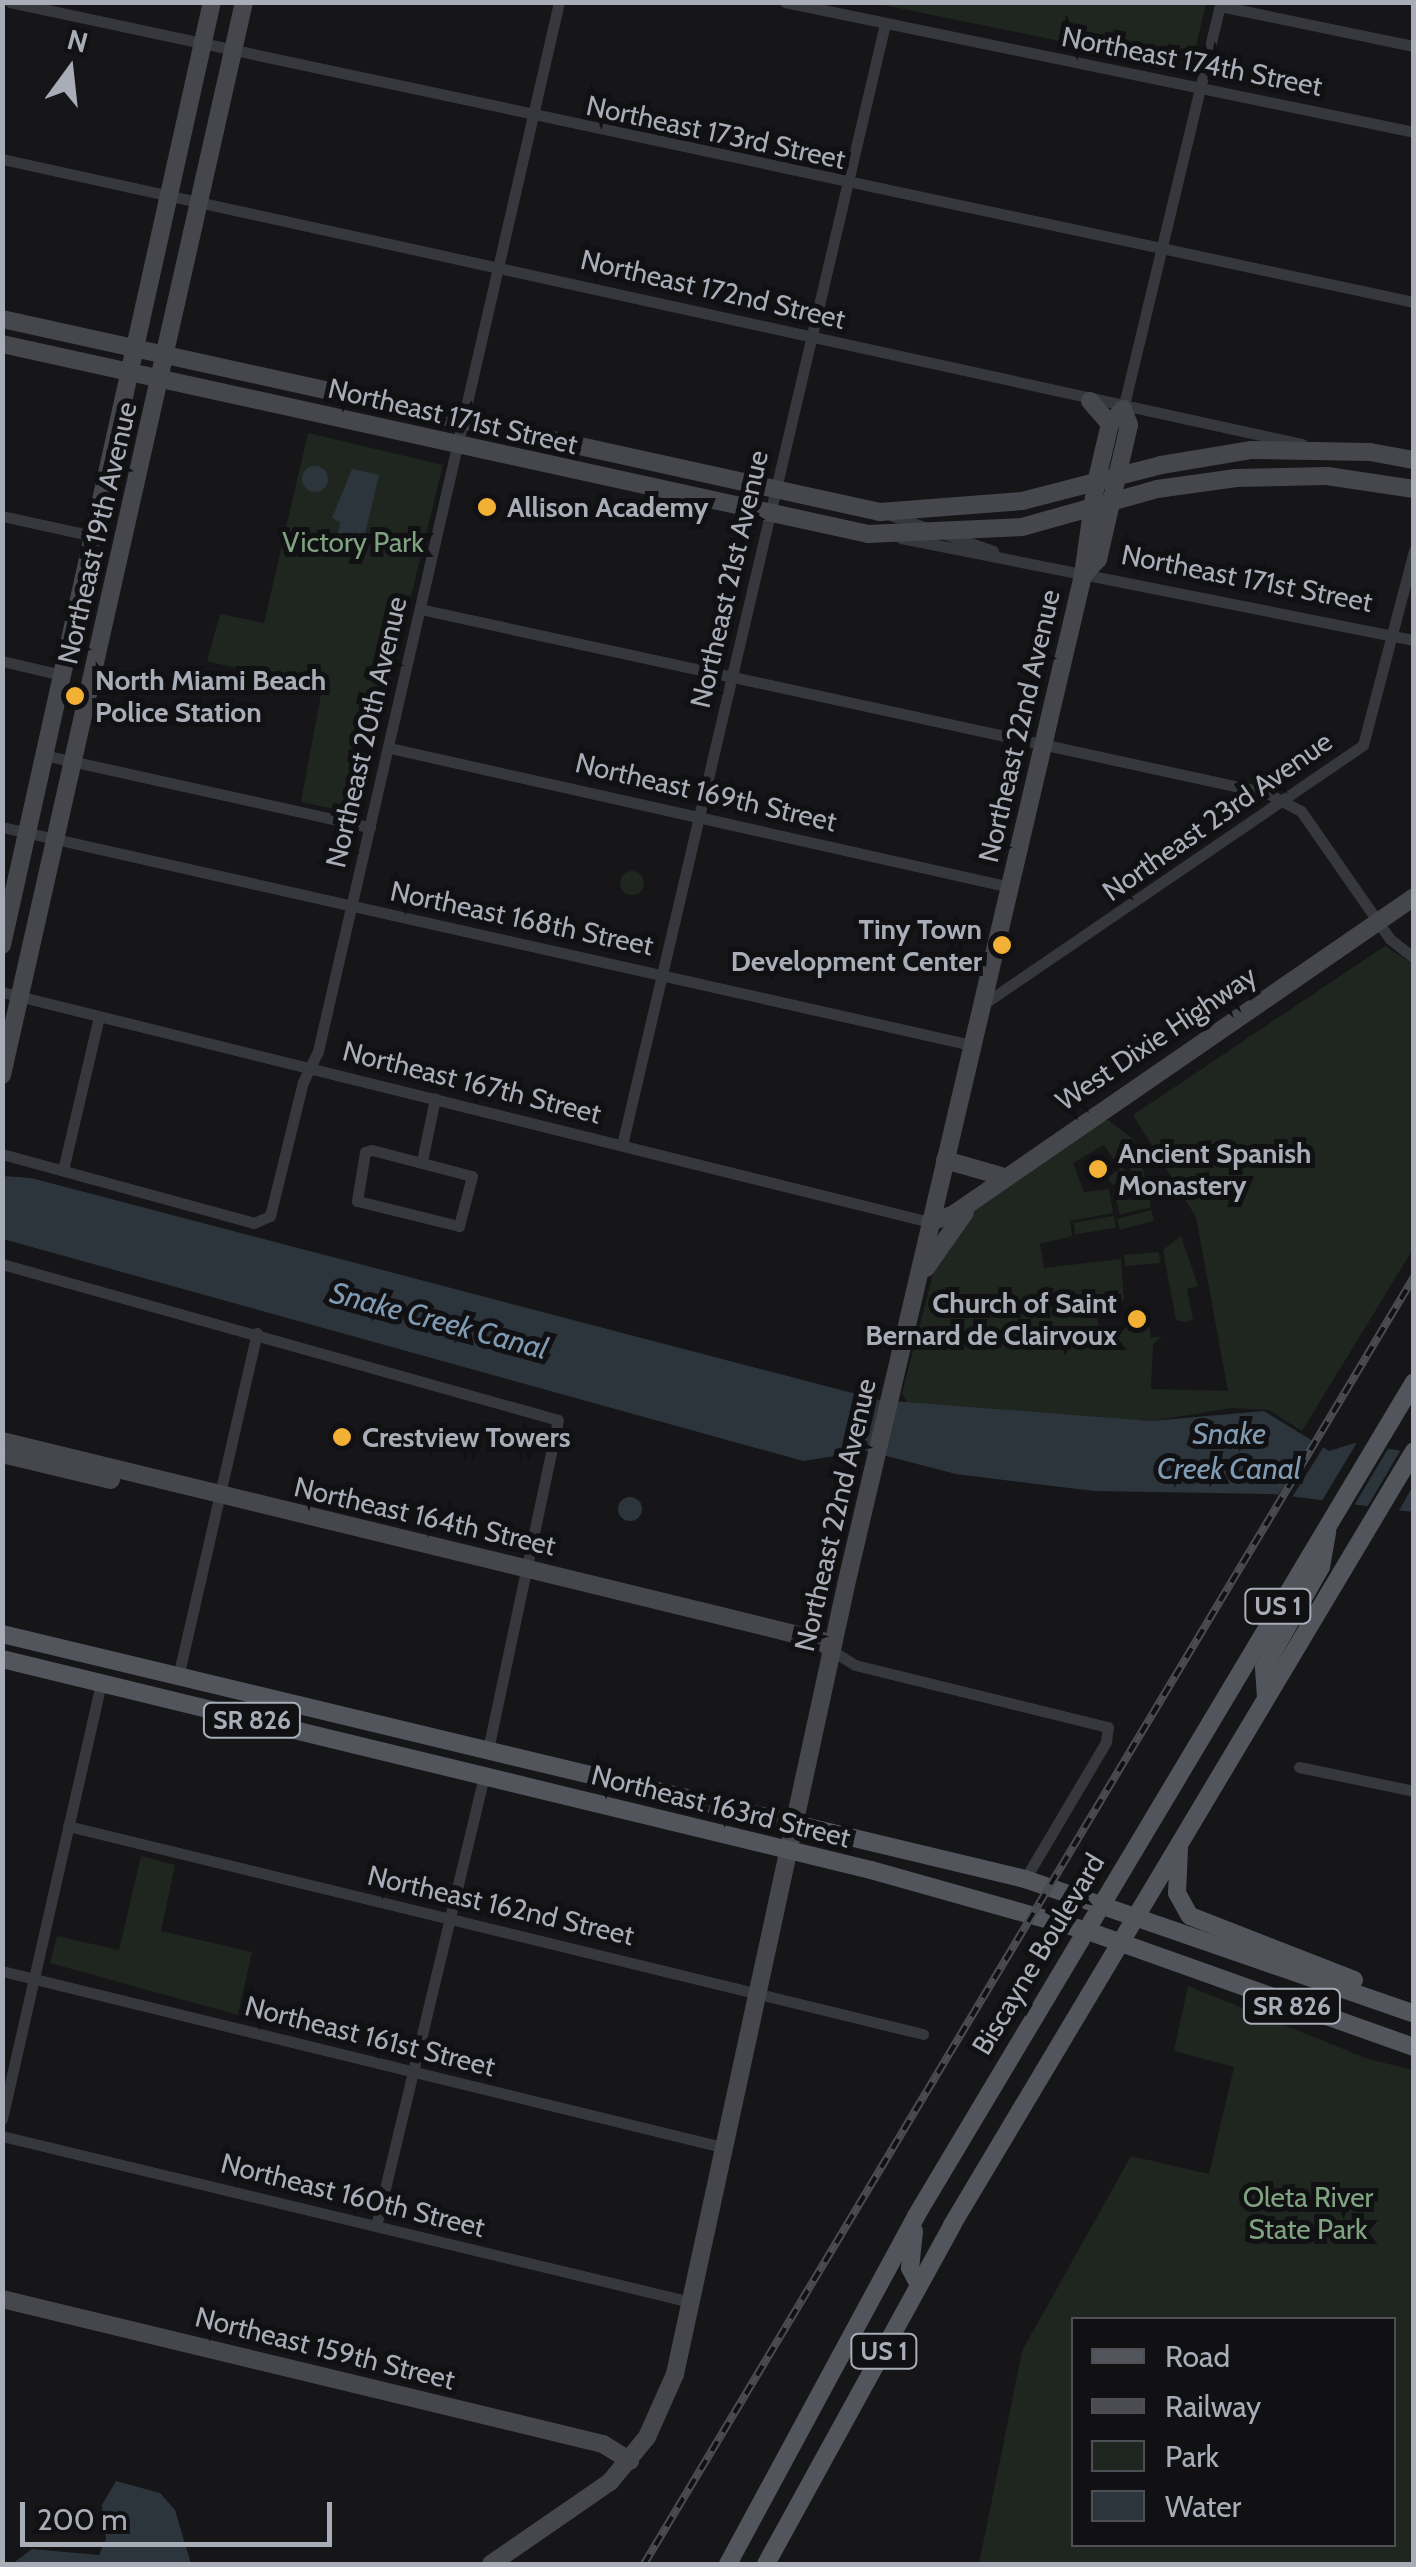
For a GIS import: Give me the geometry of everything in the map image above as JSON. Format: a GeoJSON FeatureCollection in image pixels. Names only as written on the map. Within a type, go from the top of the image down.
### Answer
{"type":"FeatureCollection","features":[{"type":"Feature","properties":{"kind":"main road","name":"Biscayne Boulevard"},"geometry":{"type":"LineString","coordinates":[[728,2564],[916,2216],[1414,1382]]}},
{"type":"Feature","properties":{"kind":"main road","name":"US 1"},"geometry":{"type":"LineString","coordinates":[[766,2564],[919,2284],[1414,1452]]}},
{"type":"Feature","properties":{"kind":"main road"},"geometry":{"type":"LineString","coordinates":[[1266,1697],[1264,1668],[1321,1567],[1333,1514]]}},
{"type":"Feature","properties":{"kind":"main road","name":"Northeast 163rd Street"},"geometry":{"type":"LineString","coordinates":[[2,1634],[1025,1879],[1137,1914],[1407,2011]]}},
{"type":"Feature","properties":{"kind":"main road","name":"Northeast 163rd Street"},"geometry":{"type":"LineString","coordinates":[[2,1660],[789,1850],[1085,1930],[1414,2047]]}},
{"type":"Feature","properties":{"kind":"main road"},"geometry":{"type":"LineString","coordinates":[[135,1691],[178,1678]]}},
{"type":"Feature","properties":{"kind":"main road"},"geometry":{"type":"LineString","coordinates":[[440,1766],[471,1763],[488,1753]]}},
{"type":"Feature","properties":{"kind":"main road"},"geometry":{"type":"LineString","coordinates":[[484,1777],[498,1766],[526,1762]]}},
{"type":"Feature","properties":{"kind":"main road"},"geometry":{"type":"LineString","coordinates":[[1179,1844],[1176,1893],[1190,1916],[1387,1993],[1407,2011]]}},
{"type":"Feature","properties":{"kind":"main road"},"geometry":{"type":"LineString","coordinates":[[916,2216],[910,2268],[919,2284]]}},
{"type":"Feature","properties":{"kind":"street","name":"Northeast 173rd Street"},"geometry":{"type":"LineString","coordinates":[[10,2],[847,186],[1414,302]]}},
{"type":"Feature","properties":{"kind":"street","name":"Northeast 19th Avenue"},"geometry":{"type":"LineString","coordinates":[[2,945],[212,2]]}},
{"type":"Feature","properties":{"kind":"street","name":"Northeast 19th Avenue"},"geometry":{"type":"LineString","coordinates":[[2,1075],[244,2]]}},
{"type":"Feature","properties":{"kind":"street","name":"Northeast 20th Avenue"},"geometry":{"type":"LineString","coordinates":[[63,1170],[254,1222],[267,1221],[273,1210],[308,1066],[318,1051],[390,748],[559,2]]}},
{"type":"Feature","properties":{"kind":"street","name":"Northeast 174th Street"},"geometry":{"type":"LineString","coordinates":[[785,2],[1414,132]]}},
{"type":"Feature","properties":{"kind":"street","name":"Northeast 22nd Avenue"},"geometry":{"type":"LineString","coordinates":[[630,2461],[668,2394],[692,2302],[832,1650],[1083,575],[1096,482],[1110,424],[1123,408],[1220,6],[1414,46]]}},
{"type":"Feature","properties":{"kind":"street","name":"Northeast 21st Avenue"},"geometry":{"type":"LineString","coordinates":[[622,1145],[885,24]]}},
{"type":"Feature","properties":{"kind":"street","name":"Northeast 172nd Street"},"geometry":{"type":"LineString","coordinates":[[2,159],[1090,401],[1326,449],[1414,460]]}},
{"type":"Feature","properties":{"kind":"street","name":"Northeast 171st Street"},"geometry":{"type":"LineString","coordinates":[[2,319],[880,512],[1011,558]]}},
{"type":"Feature","properties":{"kind":"street"},"geometry":{"type":"LineString","coordinates":[[30,349],[35,326]]}},
{"type":"Feature","properties":{"kind":"street","name":"Northeast 171st Street"},"geometry":{"type":"LineString","coordinates":[[2,344],[160,376],[770,516],[892,535],[1414,640]]}},
{"type":"Feature","properties":{"kind":"street"},"geometry":{"type":"LineString","coordinates":[[1090,401],[1110,424]]}},
{"type":"Feature","properties":{"kind":"street","name":"Northeast 22nd Avenue"},"geometry":{"type":"LineString","coordinates":[[1083,575],[1098,560],[1129,424],[1123,408]]}},
{"type":"Feature","properties":{"kind":"street"},"geometry":{"type":"LineString","coordinates":[[120,418],[148,425]]}},
{"type":"Feature","properties":{"kind":"street","name":"Northeast 171st Street"},"geometry":{"type":"LineString","coordinates":[[880,512],[1022,502],[1117,476],[1252,450],[1326,449]]}},
{"type":"Feature","properties":{"kind":"street","name":"Northeast 171st Street"},"geometry":{"type":"LineString","coordinates":[[892,535],[1017,528],[1090,512],[1184,484],[1272,475],[1414,489]]}},
{"type":"Feature","properties":{"kind":"street"},"geometry":{"type":"LineString","coordinates":[[1017,528],[1022,502]]}},
{"type":"Feature","properties":{"kind":"street"},"geometry":{"type":"LineString","coordinates":[[2,516],[93,536]]}},
{"type":"Feature","properties":{"kind":"street","name":"Northeast 23rd Avenue"},"geometry":{"type":"LineString","coordinates":[[982,1006],[1288,802],[1363,746],[1414,551]]}},
{"type":"Feature","properties":{"kind":"street"},"geometry":{"type":"LineString","coordinates":[[80,596],[109,604]]}},
{"type":"Feature","properties":{"kind":"street"},"geometry":{"type":"LineString","coordinates":[[420,609],[1288,802],[1414,958]]}},
{"type":"Feature","properties":{"kind":"street"},"geometry":{"type":"LineString","coordinates":[[2,662],[62,675]]}},
{"type":"Feature","properties":{"kind":"street","name":"Northeast 169th Street"},"geometry":{"type":"LineString","coordinates":[[390,748],[1010,887]]}},
{"type":"Feature","properties":{"kind":"street"},"geometry":{"type":"LineString","coordinates":[[44,755],[370,827]]}},
{"type":"Feature","properties":{"kind":"street","name":"Northeast 168th Street"},"geometry":{"type":"LineString","coordinates":[[2,827],[972,1045]]}},
{"type":"Feature","properties":{"kind":"street","name":"West Dixie Highway"},"geometry":{"type":"LineString","coordinates":[[930,1222],[954,1214],[984,1188],[1414,897]]}},
{"type":"Feature","properties":{"kind":"street","name":"Northeast 167th Street"},"geometry":{"type":"LineString","coordinates":[[2,992],[930,1222]]}},
{"type":"Feature","properties":{"kind":"street"},"geometry":{"type":"LineString","coordinates":[[2,1154],[63,1170],[99,1017]]}},
{"type":"Feature","properties":{"kind":"street"},"geometry":{"type":"LineString","coordinates":[[422,1161],[435,1098]]}},
{"type":"Feature","properties":{"kind":"street"},"geometry":{"type":"LineString","coordinates":[[368,1150],[422,1161],[472,1176],[459,1226],[356,1201],[368,1150]]}},
{"type":"Feature","properties":{"kind":"street"},"geometry":{"type":"LineString","coordinates":[[946,1160],[1002,1176]]}},
{"type":"Feature","properties":{"kind":"street"},"geometry":{"type":"LineString","coordinates":[[911,1306],[928,1262],[984,1188]]}},
{"type":"Feature","properties":{"kind":"street"},"geometry":{"type":"LineString","coordinates":[[2,1264],[558,1420],[529,1575],[488,1753]]}},
{"type":"Feature","properties":{"kind":"street"},"geometry":{"type":"LineString","coordinates":[[178,1678],[257,1333]]}},
{"type":"Feature","properties":{"kind":"street","name":"Northeast 164th Street"},"geometry":{"type":"LineString","coordinates":[[3,1442],[221,1501]]}},
{"type":"Feature","properties":{"kind":"street","name":"Northeast 164th Street"},"geometry":{"type":"LineString","coordinates":[[2,1454],[221,1501],[529,1575],[832,1650],[856,1666],[1108,1727],[1106,1742],[1025,1879]]}},
{"type":"Feature","properties":{"kind":"street"},"geometry":{"type":"LineString","coordinates":[[2,2120],[100,1683]]}},
{"type":"Feature","properties":{"kind":"street"},"geometry":{"type":"LineString","coordinates":[[1299,1767],[1414,1791]]}},
{"type":"Feature","properties":{"kind":"street"},"geometry":{"type":"LineString","coordinates":[[376,2226],[484,1777]]}},
{"type":"Feature","properties":{"kind":"street","name":"Northeast 162nd Street"},"geometry":{"type":"LineString","coordinates":[[68,1826],[923,2034]]}},
{"type":"Feature","properties":{"kind":"street","name":"Northeast 161st Street"},"geometry":{"type":"LineString","coordinates":[[2,1971],[726,2148]]}},
{"type":"Feature","properties":{"kind":"street","name":"Northeast 160th Street"},"geometry":{"type":"LineString","coordinates":[[2,2136],[692,2302]]}},
{"type":"Feature","properties":{"kind":"street","name":"Northeast 159th Street"},"geometry":{"type":"LineString","coordinates":[[2,2298],[602,2444],[630,2461]]}},
{"type":"Feature","properties":{"kind":"street"},"geometry":{"type":"LineString","coordinates":[[491,2564],[575,2510],[630,2461]]}},
{"type":"Feature","properties":{"kind":"green space"},"geometry":{"type":"Polygon","coordinates":[[[874,3],[1206,3],[1191,68],[874,3]]]}},
{"type":"Feature","properties":{"kind":"green space","name":"Victory Park"},"geometry":{"type":"Polygon","coordinates":[[[308,433],[443,465],[358,814],[301,802],[322,689],[207,661],[220,614],[264,623],[308,433]]]}},
{"type":"Feature","properties":{"kind":"green space"},"geometry":{"type":"Polygon","coordinates":[[[632,871],[641,874],[641,892],[632,895],[623,892],[620,883],[623,874],[632,871]]]}},
{"type":"Feature","properties":{"kind":"green space"},"geometry":{"type":"Polygon","coordinates":[[[1385,946],[1413,964],[1413,1249],[1302,1431],[1269,1410],[1232,1408],[1151,1421],[909,1405],[902,1393],[935,1267],[972,1210],[1104,1117],[1133,1139],[1146,1179],[1137,1180],[1126,1162],[1121,1167],[1134,1181],[1112,1184],[1107,1178],[1120,1169],[1104,1145],[1073,1163],[1084,1192],[1109,1189],[1113,1213],[1070,1221],[1072,1236],[1040,1244],[1044,1268],[1121,1259],[1124,1300],[1095,1306],[1099,1328],[1149,1325],[1151,1338],[1162,1336],[1153,1344],[1151,1389],[1228,1391],[1196,1217],[1133,1115],[1385,946]]]}},
{"type":"Feature","properties":{"kind":"green space"},"geometry":{"type":"Polygon","coordinates":[[[1145,1182],[1151,1207],[1120,1215],[1114,1189],[1145,1182]]]}},
{"type":"Feature","properties":{"kind":"green space"},"geometry":{"type":"Polygon","coordinates":[[[1151,1210],[1154,1221],[1120,1230],[1117,1219],[1151,1210]]]}},
{"type":"Feature","properties":{"kind":"green space"},"geometry":{"type":"Polygon","coordinates":[[[1114,1216],[1116,1228],[1075,1234],[1074,1222],[1114,1216]]]}},
{"type":"Feature","properties":{"kind":"green space"},"geometry":{"type":"Polygon","coordinates":[[[1181,1236],[1198,1286],[1187,1289],[1193,1320],[1185,1322],[1176,1320],[1163,1250],[1181,1236]]]}},
{"type":"Feature","properties":{"kind":"green space"},"geometry":{"type":"Polygon","coordinates":[[[1159,1252],[1160,1263],[1125,1266],[1124,1255],[1159,1252]]]}},
{"type":"Feature","properties":{"kind":"green space"},"geometry":{"type":"Polygon","coordinates":[[[141,1856],[175,1865],[161,1931],[252,1952],[238,2015],[50,1963],[57,1936],[119,1950],[141,1856]]]}},
{"type":"Feature","properties":{"kind":"green space","name":"Oleta River State Park"},"geometry":{"type":"Polygon","coordinates":[[[1188,1986],[1368,2059],[1413,2070],[1413,2564],[979,2564],[1022,2351],[1131,2156],[1209,2174],[1234,2067],[1174,2051],[1188,1986]]]}},
{"type":"Feature","properties":{"kind":"water"},"geometry":{"type":"Polygon","coordinates":[[[315,466],[324,470],[328,479],[324,488],[315,492],[306,488],[302,479],[306,470],[315,466]]]}},
{"type":"Feature","properties":{"kind":"water"},"geometry":{"type":"Polygon","coordinates":[[[352,469],[379,475],[361,551],[336,545],[340,522],[332,518],[352,469]]]}},
{"type":"Feature","properties":{"kind":"water","name":"Snake Creek Canal"},"geometry":{"type":"Polygon","coordinates":[[[2,1176],[31,1178],[879,1400],[1151,1421],[1264,1411],[1329,1451],[1355,1443],[1413,1453],[1413,1512],[1273,1494],[1094,1491],[956,1474],[867,1451],[803,1461],[3,1239],[2,1176]]]}},
{"type":"Feature","properties":{"kind":"water"},"geometry":{"type":"Polygon","coordinates":[[[630,1497],[642,1509],[630,1521],[618,1509],[630,1497]]]}},
{"type":"Feature","properties":{"kind":"water"},"geometry":{"type":"Polygon","coordinates":[[[116,2481],[160,2493],[175,2510],[191,2564],[12,2564],[32,2549],[99,2555],[106,2539],[102,2505],[116,2481]]]}},
{"type":"Feature","properties":{"kind":"pier"},"geometry":{"type":"Polygon","coordinates":[[[1315,1436],[1326,1443],[1287,1506],[1276,1499],[1315,1436]]]}},
{"type":"Feature","properties":{"kind":"pier"},"geometry":{"type":"Polygon","coordinates":[[[1359,1439],[1391,1444],[1353,1507],[1320,1504],[1359,1439]]]}},
{"type":"Feature","properties":{"kind":"pier"},"geometry":{"type":"Polygon","coordinates":[[[1403,1446],[1414,1448],[1413,1486],[1397,1514],[1366,1509],[1403,1446]]]}},
{"type":"Feature","properties":{"kind":"railway"},"geometry":{"type":"LineString","coordinates":[[644,2564],[1414,1277]]}},
{"type":"Feature","properties":{"kind":"place","name":"Allison Academy"},"geometry":{"type":"Point","coordinates":[487,507]}},
{"type":"Feature","properties":{"kind":"place","name":"North Miami Beach Police Station"},"geometry":{"type":"Point","coordinates":[75,696]}},
{"type":"Feature","properties":{"kind":"place","name":"Tiny Town Development Center"},"geometry":{"type":"Point","coordinates":[1002,945]}},
{"type":"Feature","properties":{"kind":"place","name":"Ancient Spanish Monastery"},"geometry":{"type":"Point","coordinates":[1098,1169]}},
{"type":"Feature","properties":{"kind":"place","name":"Church of Saint Bernard de Clairvoux"},"geometry":{"type":"Point","coordinates":[1137,1319]}},
{"type":"Feature","properties":{"kind":"place","name":"Crestview Towers"},"geometry":{"type":"Point","coordinates":[342,1437]}}]}
